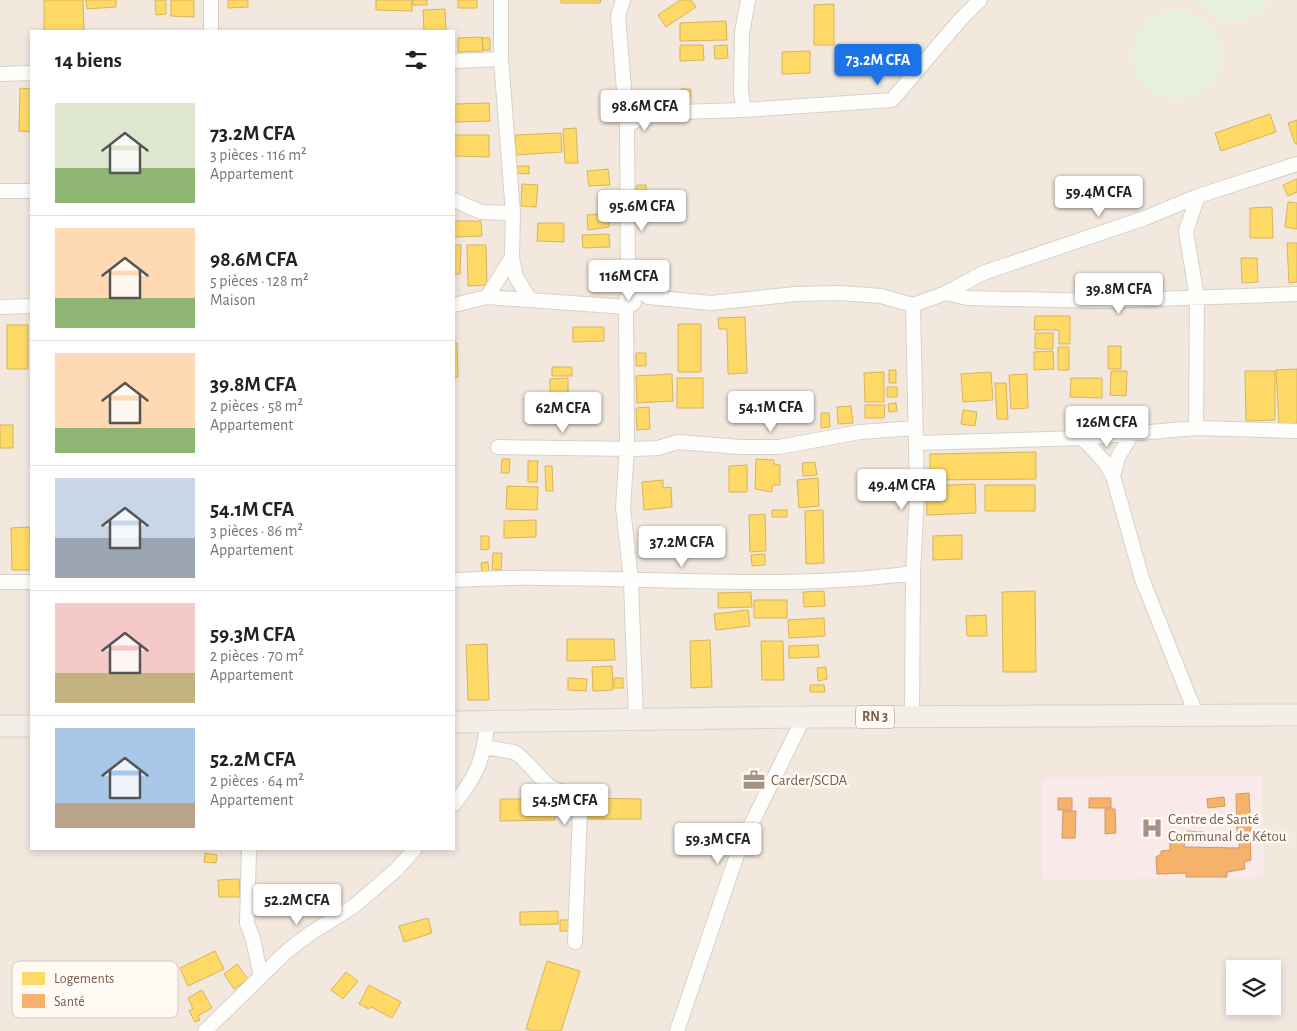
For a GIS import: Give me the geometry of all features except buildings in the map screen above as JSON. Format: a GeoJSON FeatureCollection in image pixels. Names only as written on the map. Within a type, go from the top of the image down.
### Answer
{"type":"FeatureCollection","features":[{"type":"Feature","properties":{"kind":"main road","name":"RN 3"},"geometry":{"type":"LineString","coordinates":[[455,722],[804,717],[1297,715]]}},
{"type":"Feature","properties":{"kind":"main road"},"geometry":{"type":"LineString","coordinates":[[0,726],[30,726]]}},
{"type":"Feature","properties":{"kind":"street"},"geometry":{"type":"LineString","coordinates":[[211,0],[211,30]]}},
{"type":"Feature","properties":{"kind":"street"},"geometry":{"type":"LineString","coordinates":[[501,0],[501,59],[513,213],[512,257],[516,277],[530,300]]}},
{"type":"Feature","properties":{"kind":"street"},"geometry":{"type":"LineString","coordinates":[[623,0],[618,16],[626,99],[628,282],[626,307],[627,449],[623,507],[631,581],[636,720]]}},
{"type":"Feature","properties":{"kind":"street"},"geometry":{"type":"LineString","coordinates":[[744,110],[741,92],[742,33],[748,0]]}},
{"type":"Feature","properties":{"kind":"street"},"geometry":{"type":"LineString","coordinates":[[960,20],[966,0]]}},
{"type":"Feature","properties":{"kind":"street"},"geometry":{"type":"LineString","coordinates":[[626,126],[647,113],[726,109],[744,110],[892,100],[960,20],[980,0]]}},
{"type":"Feature","properties":{"kind":"street"},"geometry":{"type":"LineString","coordinates":[[455,61],[501,59]]}},
{"type":"Feature","properties":{"kind":"street"},"geometry":{"type":"LineString","coordinates":[[0,74],[30,73]]}},
{"type":"Feature","properties":{"kind":"street"},"geometry":{"type":"LineString","coordinates":[[726,109],[741,92]]}},
{"type":"Feature","properties":{"kind":"street"},"geometry":{"type":"LineString","coordinates":[[626,99],[647,113]]}},
{"type":"Feature","properties":{"kind":"street"},"geometry":{"type":"LineString","coordinates":[[455,305],[486,297],[626,307],[648,297],[711,303],[796,294],[840,294],[881,296],[913,305],[946,293],[983,273],[1145,218],[1198,196],[1297,164]]}},
{"type":"Feature","properties":{"kind":"street"},"geometry":{"type":"LineString","coordinates":[[0,191],[30,191]]}},
{"type":"Feature","properties":{"kind":"street"},"geometry":{"type":"LineString","coordinates":[[1196,428],[1197,298],[1186,231],[1198,196]]}},
{"type":"Feature","properties":{"kind":"street"},"geometry":{"type":"LineString","coordinates":[[455,200],[481,212],[513,213]]}},
{"type":"Feature","properties":{"kind":"street"},"geometry":{"type":"LineString","coordinates":[[486,297],[512,257]]}},
{"type":"Feature","properties":{"kind":"street"},"geometry":{"type":"LineString","coordinates":[[628,282],[648,297]]}},
{"type":"Feature","properties":{"kind":"street"},"geometry":{"type":"LineString","coordinates":[[946,293],[967,298],[1099,301],[1297,294]]}},
{"type":"Feature","properties":{"kind":"street"},"geometry":{"type":"LineString","coordinates":[[912,717],[913,573],[917,495],[913,305]]}},
{"type":"Feature","properties":{"kind":"street"},"geometry":{"type":"LineString","coordinates":[[0,306],[30,306]]}},
{"type":"Feature","properties":{"kind":"street"},"geometry":{"type":"LineString","coordinates":[[498,448],[658,448],[678,442],[740,447],[779,447],[860,432],[915,428]]}},
{"type":"Feature","properties":{"kind":"street"},"geometry":{"type":"LineString","coordinates":[[917,443],[1082,438],[1196,428],[1297,431]]}},
{"type":"Feature","properties":{"kind":"street"},"geometry":{"type":"LineString","coordinates":[[1113,476],[1118,457],[1132,434]]}},
{"type":"Feature","properties":{"kind":"street"},"geometry":{"type":"LineString","coordinates":[[1082,438],[1104,461],[1113,476],[1142,579],[1196,714]]}},
{"type":"Feature","properties":{"kind":"street"},"geometry":{"type":"LineString","coordinates":[[455,580],[541,578],[719,584],[862,580],[913,573]]}},
{"type":"Feature","properties":{"kind":"street"},"geometry":{"type":"LineString","coordinates":[[0,582],[30,582]]}},
{"type":"Feature","properties":{"kind":"street"},"geometry":{"type":"LineString","coordinates":[[677,1031],[739,849],[804,717]]}},
{"type":"Feature","properties":{"kind":"street"},"geometry":{"type":"LineString","coordinates":[[455,803],[473,780],[484,747],[488,722]]}},
{"type":"Feature","properties":{"kind":"street"},"geometry":{"type":"LineString","coordinates":[[484,747],[514,752],[549,786],[572,797],[578,804],[580,812],[575,942]]}},
{"type":"Feature","properties":{"kind":"street"},"geometry":{"type":"LineString","coordinates":[[249,850],[247,923],[253,939],[260,977]]}},
{"type":"Feature","properties":{"kind":"street"},"geometry":{"type":"LineString","coordinates":[[204,1031],[260,977],[308,935],[354,906],[396,870],[414,850]]}},
{"type":"Feature","properties":{"kind":"shaded area"},"geometry":{"type":"Polygon","coordinates":[[[0,0],[1297,0],[1297,1031],[0,1031],[0,0]]]}},
{"type":"Feature","properties":{"kind":"shaded area","name":"Centre de Santé Communal de Kétou"},"geometry":{"type":"Polygon","coordinates":[[[1262,776],[1263,878],[1042,879],[1042,778],[1262,776]]]}},
{"type":"Feature","properties":{"kind":"green space"},"geometry":{"type":"Polygon","coordinates":[[[1196,0],[1270,0],[1253,15],[1233,21],[1213,16],[1196,0]]]}},
{"type":"Feature","properties":{"kind":"green space"},"geometry":{"type":"Polygon","coordinates":[[[1168,11],[1186,11],[1202,18],[1214,30],[1221,46],[1221,64],[1214,80],[1202,92],[1186,99],[1168,99],[1152,92],[1140,80],[1133,64],[1133,46],[1140,30],[1152,18],[1168,11]]]}},
{"type":"Feature","properties":{"kind":"place","name":"Carder/SCDA"},"geometry":{"type":"Point","coordinates":[754,780]}},
{"type":"Feature","properties":{"kind":"place","name":"Centre de Santé Communal de Kétou"},"geometry":{"type":"Point","coordinates":[1152,828]}}]}
